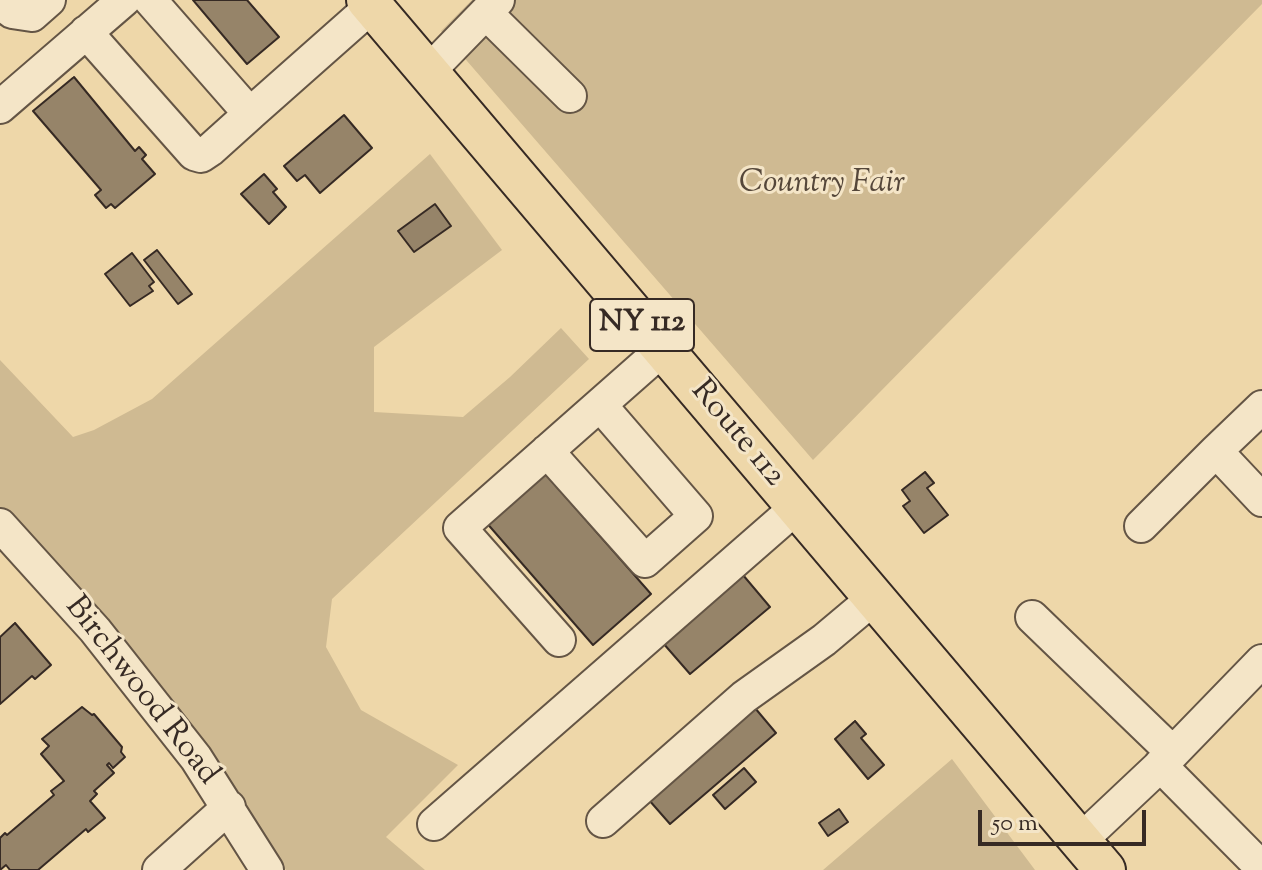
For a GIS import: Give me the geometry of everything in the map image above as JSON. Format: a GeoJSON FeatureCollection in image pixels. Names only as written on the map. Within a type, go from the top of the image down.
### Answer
{"type":"FeatureCollection","features":[{"type":"Feature","properties":{"kind":"main road","name":"Route 112"},"geometry":{"type":"LineString","coordinates":[[370,3],[1093,855]]}},
{"type":"Feature","properties":{"kind":"street"},"geometry":{"type":"LineString","coordinates":[[0,0],[12,12],[32,15],[49,0]]}},
{"type":"Feature","properties":{"kind":"street"},"geometry":{"type":"LineString","coordinates":[[0,107],[124,0]]}},
{"type":"Feature","properties":{"kind":"street"},"geometry":{"type":"LineString","coordinates":[[150,0],[250,114]]}},
{"type":"Feature","properties":{"kind":"street"},"geometry":{"type":"LineString","coordinates":[[86,32],[194,154],[201,156],[370,3]]}},
{"type":"Feature","properties":{"kind":"street"},"geometry":{"type":"LineString","coordinates":[[428,72],[492,6],[570,96]]}},
{"type":"Feature","properties":{"kind":"street"},"geometry":{"type":"LineString","coordinates":[[559,640],[460,528],[663,349]]}},
{"type":"Feature","properties":{"kind":"street"},"geometry":{"type":"LineString","coordinates":[[547,451],[645,561],[696,516],[601,406]]}},
{"type":"Feature","properties":{"kind":"street"},"geometry":{"type":"LineString","coordinates":[[1141,526],[1261,409]]}},
{"type":"Feature","properties":{"kind":"street"},"geometry":{"type":"LineString","coordinates":[[1216,451],[1262,500]]}},
{"type":"Feature","properties":{"kind":"street"},"geometry":{"type":"LineString","coordinates":[[434,824],[797,507]]}},
{"type":"Feature","properties":{"kind":"street","name":"Birchwood Road"},"geometry":{"type":"LineString","coordinates":[[7,544],[95,630],[196,758],[267,870]]}},
{"type":"Feature","properties":{"kind":"street"},"geometry":{"type":"LineString","coordinates":[[603,821],[744,697],[824,640],[874,598]]}},
{"type":"Feature","properties":{"kind":"street"},"geometry":{"type":"LineString","coordinates":[[1032,617],[1167,759],[1262,868]]}},
{"type":"Feature","properties":{"kind":"street"},"geometry":{"type":"LineString","coordinates":[[1093,855],[1167,759],[1262,661]]}},
{"type":"Feature","properties":{"kind":"street"},"geometry":{"type":"LineString","coordinates":[[159,870],[229,807]]}},
{"type":"Feature","properties":{"kind":"green space","name":"Country Fair"},"geometry":{"type":"Polygon","coordinates":[[[472,0],[1262,0],[1262,4],[813,460],[441,31],[472,0]]]}},
{"type":"Feature","properties":{"kind":"green space"},"geometry":{"type":"Polygon","coordinates":[[[430,154],[502,250],[374,347],[374,412],[463,417],[561,328],[589,359],[332,599],[326,647],[361,710],[458,765],[386,837],[425,870],[286,870],[128,658],[0,510],[0,360],[73,437],[94,430],[152,399],[430,154]]]}},
{"type":"Feature","properties":{"kind":"green space"},"geometry":{"type":"Polygon","coordinates":[[[952,759],[1035,870],[823,870],[952,759]]]}},
{"type":"Feature","properties":{"kind":"building"},"geometry":{"type":"Polygon","coordinates":[[[193,0],[247,0],[279,37],[247,64],[193,0]]]}},
{"type":"Feature","properties":{"kind":"building"},"geometry":{"type":"Polygon","coordinates":[[[74,77],[135,151],[139,147],[146,155],[142,159],[155,174],[115,208],[111,204],[106,208],[95,195],[101,190],[33,111],[74,77]]]}},
{"type":"Feature","properties":{"kind":"building"},"geometry":{"type":"Polygon","coordinates":[[[344,115],[372,148],[320,193],[305,175],[297,181],[284,166],[344,115]]]}},
{"type":"Feature","properties":{"kind":"building"},"geometry":{"type":"Polygon","coordinates":[[[264,174],[277,189],[273,192],[286,207],[269,224],[241,194],[264,174]]]}},
{"type":"Feature","properties":{"kind":"building"},"geometry":{"type":"Polygon","coordinates":[[[435,204],[451,226],[414,252],[398,231],[435,204]]]}},
{"type":"Feature","properties":{"kind":"building"},"geometry":{"type":"Polygon","coordinates":[[[157,250],[192,294],[178,304],[144,260],[157,250]]]}},
{"type":"Feature","properties":{"kind":"building"},"geometry":{"type":"Polygon","coordinates":[[[132,253],[154,282],[149,286],[153,291],[130,306],[105,274],[132,253]]]}},
{"type":"Feature","properties":{"kind":"building"},"geometry":{"type":"Polygon","coordinates":[[[543,471],[651,594],[593,645],[485,521],[543,471]]]}},
{"type":"Feature","properties":{"kind":"building"},"geometry":{"type":"Polygon","coordinates":[[[925,472],[934,483],[927,488],[948,515],[924,533],[903,506],[910,501],[902,490],[925,472]]]}},
{"type":"Feature","properties":{"kind":"building"},"geometry":{"type":"Polygon","coordinates":[[[743,575],[770,607],[690,674],[663,643],[743,575]]]}},
{"type":"Feature","properties":{"kind":"building"},"geometry":{"type":"Polygon","coordinates":[[[15,623],[51,665],[35,679],[32,676],[0,704],[0,637],[15,623]]]}},
{"type":"Feature","properties":{"kind":"building"},"geometry":{"type":"Polygon","coordinates":[[[82,707],[94,714],[122,747],[125,757],[113,768],[109,763],[107,765],[114,773],[94,791],[97,794],[90,801],[105,818],[88,832],[86,829],[38,870],[10,870],[6,865],[0,870],[0,838],[54,795],[51,791],[64,781],[41,754],[49,746],[42,739],[82,707]]]}},
{"type":"Feature","properties":{"kind":"building"},"geometry":{"type":"Polygon","coordinates":[[[755,708],[776,733],[670,824],[649,800],[755,708]]]}},
{"type":"Feature","properties":{"kind":"building"},"geometry":{"type":"Polygon","coordinates":[[[855,721],[866,734],[861,738],[884,765],[868,779],[835,739],[855,721]]]}},
{"type":"Feature","properties":{"kind":"building"},"geometry":{"type":"Polygon","coordinates":[[[744,768],[756,782],[725,809],[713,795],[744,768]]]}},
{"type":"Feature","properties":{"kind":"building"},"geometry":{"type":"Polygon","coordinates":[[[839,809],[848,822],[828,836],[819,823],[839,809]]]}}]}
